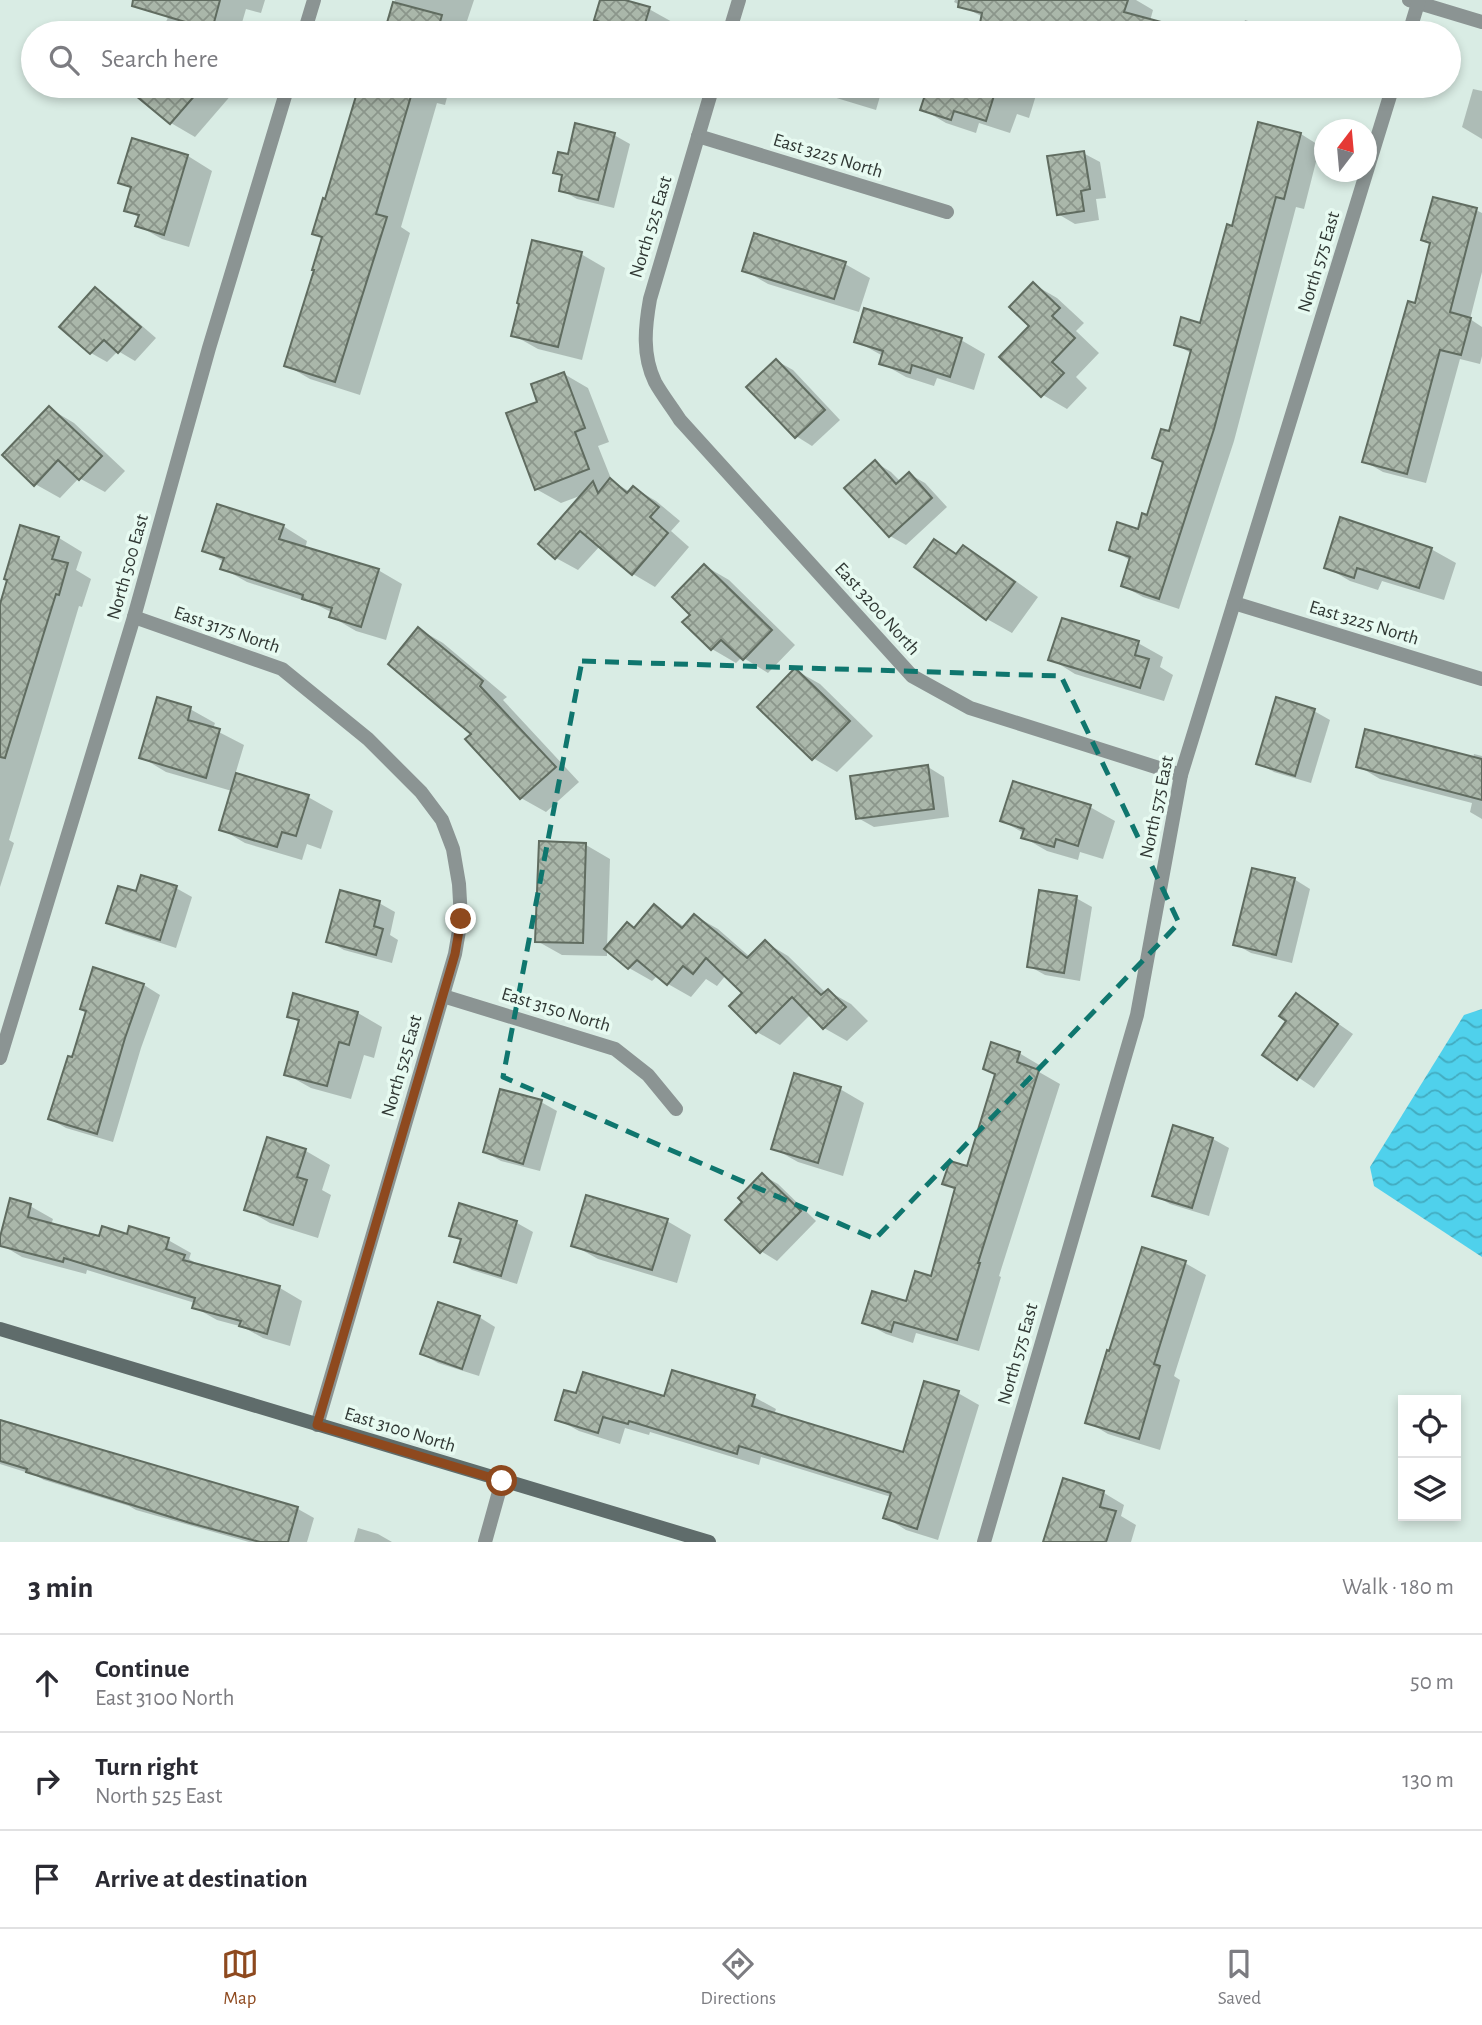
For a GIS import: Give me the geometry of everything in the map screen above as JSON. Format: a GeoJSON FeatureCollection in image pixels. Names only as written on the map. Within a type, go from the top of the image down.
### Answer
{"type":"FeatureCollection","features":[{"type":"Feature","properties":{"kind":"main road","name":"East 3100 North"},"geometry":{"type":"LineString","coordinates":[[0,1329],[709,1542]]}},
{"type":"Feature","properties":{"kind":"street"},"geometry":{"type":"LineString","coordinates":[[308,21],[314,0]]}},
{"type":"Feature","properties":{"kind":"street"},"geometry":{"type":"LineString","coordinates":[[733,21],[739,0]]}},
{"type":"Feature","properties":{"kind":"street"},"geometry":{"type":"LineString","coordinates":[[1412,21],[1416,1],[1482,22]]}},
{"type":"Feature","properties":{"kind":"street","name":"North 500 East"},"geometry":{"type":"LineString","coordinates":[[0,1058],[134,617],[209,348],[284,98]]}},
{"type":"Feature","properties":{"kind":"street","name":"North 525 East"},"geometry":{"type":"LineString","coordinates":[[655,382],[647,357],[645,329],[650,299],[709,98]]}},
{"type":"Feature","properties":{"kind":"street","name":"North 575 East"},"geometry":{"type":"LineString","coordinates":[[984,1542],[1137,1015],[1181,775],[1389,98]]}},
{"type":"Feature","properties":{"kind":"street","name":"East 3225 North"},"geometry":{"type":"LineString","coordinates":[[698,136],[947,212]]}},
{"type":"Feature","properties":{"kind":"street","name":"East 3200 North"},"geometry":{"type":"LineString","coordinates":[[655,382],[680,419],[912,676],[970,708],[1181,775]]}},
{"type":"Feature","properties":{"kind":"street","name":"East 3225 North"},"geometry":{"type":"LineString","coordinates":[[1234,603],[1482,679]]}},
{"type":"Feature","properties":{"kind":"street","name":"East 3175 North"},"geometry":{"type":"LineString","coordinates":[[134,617],[282,669],[368,739]]}},
{"type":"Feature","properties":{"kind":"street","name":"North 525 East"},"geometry":{"type":"LineString","coordinates":[[317,1425],[455,954],[461,919],[453,849],[442,820],[421,792],[368,739]]}},
{"type":"Feature","properties":{"kind":"street","name":"East 3150 North"},"geometry":{"type":"LineString","coordinates":[[443,996],[615,1049],[648,1075],[676,1108]]}},
{"type":"Feature","properties":{"kind":"street"},"geometry":{"type":"LineString","coordinates":[[485,1542],[502,1481]]}},
{"type":"Feature","properties":{"kind":"highlighted area"},"geometry":{"type":"Polygon","coordinates":[[[582,661],[1061,676],[1179,923],[875,1239],[503,1077],[582,661]]]}},
{"type":"Feature","properties":{"kind":"water"},"geometry":{"type":"Polygon","coordinates":[[[1482,1009],[1482,1257],[1374,1186],[1370,1167],[1464,1015],[1482,1009]]]}},
{"type":"Feature","properties":{"kind":"building"},"geometry":{"type":"Polygon","coordinates":[[[133,0],[220,0],[214,21],[182,21],[132,6],[133,0]]]}},
{"type":"Feature","properties":{"kind":"building"},"geometry":{"type":"Polygon","coordinates":[[[600,0],[625,0],[650,7],[646,21],[594,20],[600,0]]]}},
{"type":"Feature","properties":{"kind":"building"},"geometry":{"type":"Polygon","coordinates":[[[959,0],[1128,0],[1124,12],[1157,21],[980,21],[982,13],[958,7],[959,0]]]}},
{"type":"Feature","properties":{"kind":"building"},"geometry":{"type":"Polygon","coordinates":[[[393,2],[442,15],[440,21],[387,21],[393,2]]]}},
{"type":"Feature","properties":{"kind":"building"},"geometry":{"type":"Polygon","coordinates":[[[139,98],[193,98],[170,124],[139,98]]]}},
{"type":"Feature","properties":{"kind":"building"},"geometry":{"type":"Polygon","coordinates":[[[355,98],[410,98],[376,214],[387,217],[335,382],[284,366],[314,270],[322,237],[312,234],[323,198],[325,199],[355,98]]]}},
{"type":"Feature","properties":{"kind":"building"},"geometry":{"type":"Polygon","coordinates":[[[924,98],[993,98],[986,121],[954,111],[951,120],[920,110],[924,98]]]}},
{"type":"Feature","properties":{"kind":"building"},"geometry":{"type":"Polygon","coordinates":[[[1258,122],[1301,133],[1284,199],[1276,197],[1214,429],[1159,599],[1121,586],[1130,557],[1109,550],[1117,522],[1138,529],[1142,513],[1147,515],[1163,462],[1152,458],[1161,429],[1169,431],[1191,350],[1174,345],[1181,317],[1200,323],[1227,224],[1232,226],[1258,122]]]}},
{"type":"Feature","properties":{"kind":"building"},"geometry":{"type":"Polygon","coordinates":[[[575,123],[615,133],[598,200],[559,191],[562,175],[553,173],[558,152],[568,154],[575,123]]]}},
{"type":"Feature","properties":{"kind":"building"},"geometry":{"type":"Polygon","coordinates":[[[132,138],[188,155],[164,235],[135,226],[139,215],[124,211],[131,187],[118,183],[132,138]]]}},
{"type":"Feature","properties":{"kind":"building"},"geometry":{"type":"Polygon","coordinates":[[[1084,151],[1090,189],[1081,191],[1084,211],[1057,215],[1047,156],[1084,151]]]}},
{"type":"Feature","properties":{"kind":"building"},"geometry":{"type":"Polygon","coordinates":[[[1433,197],[1477,208],[1450,312],[1471,318],[1461,355],[1440,350],[1407,474],[1362,462],[1408,301],[1415,303],[1430,243],[1421,240],[1433,197]]]}},
{"type":"Feature","properties":{"kind":"building"},"geometry":{"type":"Polygon","coordinates":[[[754,233],[846,262],[834,299],[742,271],[754,233]]]}},
{"type":"Feature","properties":{"kind":"building"},"geometry":{"type":"Polygon","coordinates":[[[532,240],[582,252],[558,347],[511,336],[532,240]]]}},
{"type":"Feature","properties":{"kind":"building"},"geometry":{"type":"Polygon","coordinates":[[[1033,282],[1060,308],[1052,316],[1075,338],[1052,362],[1064,373],[1041,397],[999,357],[1029,326],[1009,307],[1033,282]]]}},
{"type":"Feature","properties":{"kind":"building"},"geometry":{"type":"Polygon","coordinates":[[[95,287],[141,327],[118,353],[104,340],[90,354],[59,327],[95,287]]]}},
{"type":"Feature","properties":{"kind":"building"},"geometry":{"type":"Polygon","coordinates":[[[864,308],[962,338],[950,377],[912,365],[910,373],[879,364],[883,351],[854,342],[864,308]]]}},
{"type":"Feature","properties":{"kind":"building"},"geometry":{"type":"Polygon","coordinates":[[[776,359],[825,410],[795,438],[746,387],[776,359]]]}},
{"type":"Feature","properties":{"kind":"building"},"geometry":{"type":"Polygon","coordinates":[[[564,372],[585,428],[575,432],[589,469],[535,490],[506,413],[537,402],[531,384],[564,372]]]}},
{"type":"Feature","properties":{"kind":"building"},"geometry":{"type":"Polygon","coordinates":[[[49,406],[102,456],[79,480],[58,460],[34,486],[2,455],[49,406]]]}},
{"type":"Feature","properties":{"kind":"building"},"geometry":{"type":"Polygon","coordinates":[[[875,460],[896,484],[909,472],[932,498],[889,537],[844,488],[875,460]]]}},
{"type":"Feature","properties":{"kind":"building"},"geometry":{"type":"Polygon","coordinates":[[[610,478],[627,493],[633,486],[659,507],[650,517],[668,533],[632,575],[580,531],[555,559],[538,544],[593,481],[598,493],[610,478]]]}},
{"type":"Feature","properties":{"kind":"building"},"geometry":{"type":"Polygon","coordinates":[[[217,504],[284,525],[279,539],[379,569],[361,627],[329,617],[332,608],[302,599],[303,595],[220,569],[224,558],[202,551],[217,504]]]}},
{"type":"Feature","properties":{"kind":"building"},"geometry":{"type":"Polygon","coordinates":[[[1340,517],[1432,548],[1419,588],[1357,568],[1354,578],[1324,568],[1340,517]]]}},
{"type":"Feature","properties":{"kind":"building"},"geometry":{"type":"Polygon","coordinates":[[[20,525],[59,537],[52,559],[68,563],[5,758],[0,757],[0,604],[7,580],[4,579],[20,525]]]}},
{"type":"Feature","properties":{"kind":"building"},"geometry":{"type":"Polygon","coordinates":[[[934,539],[956,554],[963,545],[1015,582],[986,620],[914,567],[934,539]]]}},
{"type":"Feature","properties":{"kind":"building"},"geometry":{"type":"Polygon","coordinates":[[[704,564],[772,630],[743,660],[721,640],[711,650],[682,622],[690,615],[672,597],[704,564]]]}},
{"type":"Feature","properties":{"kind":"building"},"geometry":{"type":"Polygon","coordinates":[[[1062,618],[1139,641],[1135,655],[1149,659],[1140,688],[1048,660],[1062,618]]]}},
{"type":"Feature","properties":{"kind":"building"},"geometry":{"type":"Polygon","coordinates":[[[418,627],[483,681],[480,686],[556,767],[520,799],[465,739],[471,734],[388,664],[418,627]]]}},
{"type":"Feature","properties":{"kind":"building"},"geometry":{"type":"Polygon","coordinates":[[[795,668],[850,721],[812,760],[757,707],[795,668]]]}},
{"type":"Feature","properties":{"kind":"building"},"geometry":{"type":"Polygon","coordinates":[[[157,697],[191,707],[188,720],[220,729],[206,778],[139,758],[157,697]]]}},
{"type":"Feature","properties":{"kind":"building"},"geometry":{"type":"Polygon","coordinates":[[[1276,697],[1315,709],[1295,776],[1256,764],[1276,697]]]}},
{"type":"Feature","properties":{"kind":"building"},"geometry":{"type":"Polygon","coordinates":[[[1365,729],[1482,759],[1482,800],[1356,767],[1365,729]]]}},
{"type":"Feature","properties":{"kind":"building"},"geometry":{"type":"Polygon","coordinates":[[[928,765],[934,809],[856,819],[850,776],[928,765]]]}},
{"type":"Feature","properties":{"kind":"building"},"geometry":{"type":"Polygon","coordinates":[[[236,773],[309,795],[296,836],[282,832],[277,847],[219,830],[236,773]]]}},
{"type":"Feature","properties":{"kind":"building"},"geometry":{"type":"Polygon","coordinates":[[[1013,781],[1091,805],[1078,846],[1056,839],[1054,847],[1021,838],[1024,829],[1000,821],[1013,781]]]}},
{"type":"Feature","properties":{"kind":"building"},"geometry":{"type":"Polygon","coordinates":[[[539,841],[586,843],[583,943],[535,942],[539,841]]]}},
{"type":"Feature","properties":{"kind":"building"},"geometry":{"type":"Polygon","coordinates":[[[1252,868],[1295,878],[1276,955],[1233,945],[1252,868]]]}},
{"type":"Feature","properties":{"kind":"building"},"geometry":{"type":"Polygon","coordinates":[[[141,875],[177,886],[160,940],[106,923],[118,886],[136,891],[141,875]]]}},
{"type":"Feature","properties":{"kind":"building"},"geometry":{"type":"Polygon","coordinates":[[[340,890],[380,901],[374,926],[383,929],[376,955],[326,942],[340,890]]]}},
{"type":"Feature","properties":{"kind":"building"},"geometry":{"type":"Polygon","coordinates":[[[1039,890],[1077,896],[1064,973],[1027,967],[1039,890]]]}},
{"type":"Feature","properties":{"kind":"building"},"geometry":{"type":"Polygon","coordinates":[[[654,904],[682,928],[694,914],[747,958],[765,940],[821,995],[828,989],[846,1007],[823,1029],[792,997],[756,1033],[729,1006],[742,993],[706,958],[693,974],[683,966],[667,985],[637,960],[628,969],[604,949],[627,922],[634,928],[654,904]]]}},
{"type":"Feature","properties":{"kind":"building"},"geometry":{"type":"Polygon","coordinates":[[[93,967],[144,984],[97,1134],[48,1119],[86,1011],[80,1009],[93,967]]]}},
{"type":"Feature","properties":{"kind":"building"},"geometry":{"type":"Polygon","coordinates":[[[293,993],[358,1012],[349,1045],[339,1042],[327,1086],[284,1075],[299,1020],[287,1017],[293,993]]]}},
{"type":"Feature","properties":{"kind":"building"},"geometry":{"type":"Polygon","coordinates":[[[1296,993],[1338,1024],[1297,1080],[1262,1055],[1286,1021],[1279,1016],[1296,993]]]}},
{"type":"Feature","properties":{"kind":"building"},"geometry":{"type":"Polygon","coordinates":[[[991,1042],[1020,1052],[1017,1062],[1039,1070],[978,1263],[957,1340],[894,1322],[891,1332],[862,1323],[872,1291],[906,1301],[915,1271],[931,1276],[955,1188],[942,1184],[950,1161],[967,1166],[995,1074],[983,1069],[991,1042]]]}},
{"type":"Feature","properties":{"kind":"building"},"geometry":{"type":"Polygon","coordinates":[[[794,1073],[841,1087],[818,1163],[771,1149],[794,1073]]]}},
{"type":"Feature","properties":{"kind":"building"},"geometry":{"type":"Polygon","coordinates":[[[500,1089],[542,1100],[523,1164],[483,1152],[500,1089]]]}},
{"type":"Feature","properties":{"kind":"building"},"geometry":{"type":"Polygon","coordinates":[[[1173,1125],[1213,1138],[1192,1208],[1152,1196],[1173,1125]]]}},
{"type":"Feature","properties":{"kind":"building"},"geometry":{"type":"Polygon","coordinates":[[[267,1137],[306,1149],[297,1177],[307,1180],[293,1225],[244,1210],[267,1137]]]}},
{"type":"Feature","properties":{"kind":"building"},"geometry":{"type":"Polygon","coordinates":[[[762,1173],[801,1211],[760,1253],[725,1220],[742,1202],[738,1198],[762,1173]]]}},
{"type":"Feature","properties":{"kind":"building"},"geometry":{"type":"Polygon","coordinates":[[[586,1195],[668,1219],[652,1270],[571,1246],[586,1195]]]}},
{"type":"Feature","properties":{"kind":"building"},"geometry":{"type":"Polygon","coordinates":[[[10,1198],[31,1204],[28,1217],[99,1236],[102,1226],[127,1234],[129,1226],[169,1238],[166,1249],[185,1255],[183,1260],[280,1286],[267,1334],[239,1326],[241,1321],[192,1308],[195,1298],[64,1258],[63,1262],[0,1246],[10,1198]]]}},
{"type":"Feature","properties":{"kind":"building"},"geometry":{"type":"Polygon","coordinates":[[[459,1203],[517,1221],[501,1276],[454,1262],[461,1239],[449,1236],[459,1203]]]}},
{"type":"Feature","properties":{"kind":"building"},"geometry":{"type":"Polygon","coordinates":[[[1142,1247],[1186,1261],[1154,1364],[1160,1366],[1139,1439],[1085,1423],[1142,1247]]]}},
{"type":"Feature","properties":{"kind":"building"},"geometry":{"type":"Polygon","coordinates":[[[438,1302],[480,1316],[462,1369],[420,1354],[438,1302]]]}},
{"type":"Feature","properties":{"kind":"building"},"geometry":{"type":"Polygon","coordinates":[[[672,1370],[755,1395],[752,1406],[903,1452],[924,1381],[959,1391],[917,1529],[883,1518],[891,1493],[739,1446],[737,1454],[629,1421],[628,1424],[603,1417],[598,1433],[555,1420],[564,1390],[576,1393],[583,1372],[664,1396],[672,1370]]]}},
{"type":"Feature","properties":{"kind":"building"},"geometry":{"type":"Polygon","coordinates":[[[0,1420],[298,1507],[288,1542],[260,1542],[190,1523],[26,1472],[27,1469],[0,1461],[0,1420]]]}},
{"type":"Feature","properties":{"kind":"building"},"geometry":{"type":"Polygon","coordinates":[[[1063,1478],[1104,1491],[1100,1507],[1116,1511],[1106,1542],[1043,1542],[1063,1478]]]}},
{"type":"Feature","properties":{"kind":"route"},"geometry":{"type":"LineString","coordinates":[[461,919],[455,954],[317,1425],[502,1481]]}}]}
